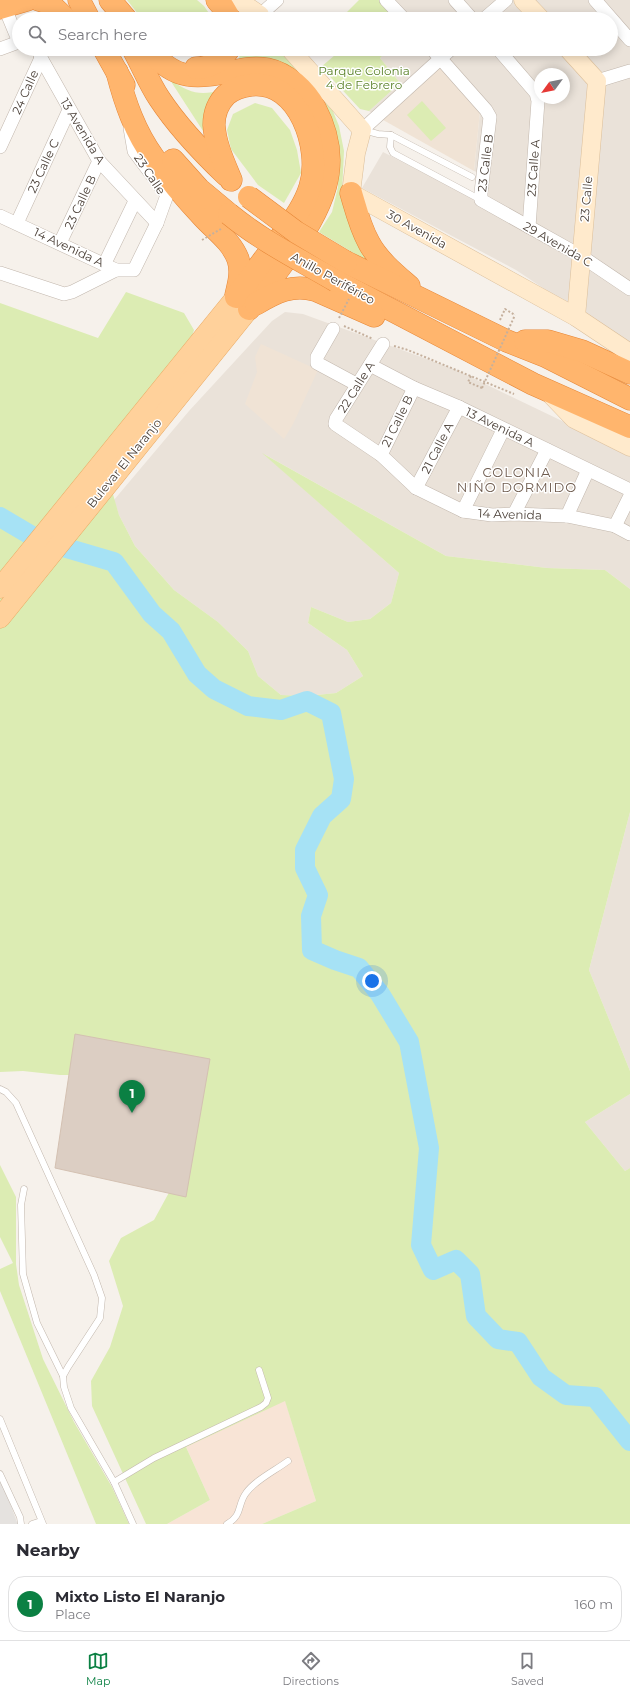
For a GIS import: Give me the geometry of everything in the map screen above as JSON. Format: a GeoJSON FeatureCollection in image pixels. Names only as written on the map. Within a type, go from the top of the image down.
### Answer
{"type":"FeatureCollection","features":[{"type":"Feature","properties":{"kind":"highway"},"geometry":{"type":"LineString","coordinates":[[2,7],[27,0]]}},
{"type":"Feature","properties":{"kind":"highway"},"geometry":{"type":"LineString","coordinates":[[39,0],[49,3],[59,12]]}},
{"type":"Feature","properties":{"kind":"highway"},"geometry":{"type":"LineString","coordinates":[[79,0],[85,12]]}},
{"type":"Feature","properties":{"kind":"highway"},"geometry":{"type":"LineString","coordinates":[[107,0],[113,12]]}},
{"type":"Feature","properties":{"kind":"highway"},"geometry":{"type":"LineString","coordinates":[[110,0],[120,12]]}},
{"type":"Feature","properties":{"kind":"highway"},"geometry":{"type":"LineString","coordinates":[[217,0],[226,12]]}},
{"type":"Feature","properties":{"kind":"highway","name":"Anillo Periférico"},"geometry":{"type":"LineString","coordinates":[[108,56],[134,104],[176,165],[199,189],[229,214],[282,250],[429,302],[507,341],[545,356],[630,399]]}},
{"type":"Feature","properties":{"kind":"highway","name":"Anillo Periférico"},"geometry":{"type":"LineString","coordinates":[[147,56],[159,98],[184,133],[249,197],[296,232],[341,272],[491,362],[546,390],[630,427]]}},
{"type":"Feature","properties":{"kind":"highway"},"geometry":{"type":"LineString","coordinates":[[153,56],[172,70],[195,76],[209,76],[249,68],[266,69],[275,72],[291,80],[305,93],[323,123],[327,135],[330,163],[328,177],[322,199],[309,227],[237,309]]}},
{"type":"Feature","properties":{"kind":"highway"},"geometry":{"type":"LineString","coordinates":[[157,56],[174,65],[187,68],[202,68],[215,64],[224,56]]}},
{"type":"Feature","properties":{"kind":"highway"},"geometry":{"type":"LineString","coordinates":[[117,72],[124,101],[132,122],[154,158],[180,191],[230,244],[240,266],[237,309]]}},
{"type":"Feature","properties":{"kind":"highway"},"geometry":{"type":"LineString","coordinates":[[231,180],[219,148],[215,130],[215,118],[219,105],[234,89],[248,85],[264,84],[280,92],[295,106],[310,138],[314,162],[311,185],[299,212],[237,309]]}},
{"type":"Feature","properties":{"kind":"highway"},"geometry":{"type":"LineString","coordinates":[[351,193],[357,214],[369,244],[392,271],[429,302]]}},
{"type":"Feature","properties":{"kind":"highway"},"geometry":{"type":"LineString","coordinates":[[237,309],[276,292],[292,288],[307,288],[315,290],[444,347],[491,362]]}},
{"type":"Feature","properties":{"kind":"highway"},"geometry":{"type":"LineString","coordinates":[[507,341],[548,342],[582,351],[630,373]]}},
{"type":"Feature","properties":{"kind":"main road","name":"Bulevar El Naranjo"},"geometry":{"type":"LineString","coordinates":[[0,588],[237,309]]}},
{"type":"Feature","properties":{"kind":"main road","name":"Bulevar El Naranjo"},"geometry":{"type":"LineString","coordinates":[[0,618],[237,309]]}},
{"type":"Feature","properties":{"kind":"street"},"geometry":{"type":"LineString","coordinates":[[238,0],[255,12]]}},
{"type":"Feature","properties":{"kind":"street"},"geometry":{"type":"LineString","coordinates":[[245,0],[257,12]]}},
{"type":"Feature","properties":{"kind":"street"},"geometry":{"type":"LineString","coordinates":[[266,12],[277,0]]}},
{"type":"Feature","properties":{"kind":"street"},"geometry":{"type":"LineString","coordinates":[[386,0],[397,12]]}},
{"type":"Feature","properties":{"kind":"street"},"geometry":{"type":"LineString","coordinates":[[455,0],[466,12]]}},
{"type":"Feature","properties":{"kind":"street"},"geometry":{"type":"LineString","coordinates":[[492,12],[506,0]]}},
{"type":"Feature","properties":{"kind":"street"},"geometry":{"type":"LineString","coordinates":[[523,0],[534,12]]}},
{"type":"Feature","properties":{"kind":"street"},"geometry":{"type":"LineString","coordinates":[[595,0],[606,12]]}},
{"type":"Feature","properties":{"kind":"street"},"geometry":{"type":"LineString","coordinates":[[2,7],[12,28]]}},
{"type":"Feature","properties":{"kind":"street"},"geometry":{"type":"LineString","coordinates":[[618,26],[630,40]]}},
{"type":"Feature","properties":{"kind":"street"},"geometry":{"type":"LineString","coordinates":[[0,49],[12,45]]}},
{"type":"Feature","properties":{"kind":"street","name":"24 Calle"},"geometry":{"type":"LineString","coordinates":[[0,147],[38,56]]}},
{"type":"Feature","properties":{"kind":"street","name":"13 Avenida A"},"geometry":{"type":"LineString","coordinates":[[42,56],[69,110],[99,161],[156,223]]}},
{"type":"Feature","properties":{"kind":"street"},"geometry":{"type":"LineString","coordinates":[[296,56],[362,130]]}},
{"type":"Feature","properties":{"kind":"street"},"geometry":{"type":"LineString","coordinates":[[351,193],[356,153],[362,130],[434,56]]}},
{"type":"Feature","properties":{"kind":"street","name":"23 Calle B"},"geometry":{"type":"LineString","coordinates":[[438,56],[486,110],[490,117],[481,192],[482,201]]}},
{"type":"Feature","properties":{"kind":"street","name":"23 Calle A"},"geometry":{"type":"LineString","coordinates":[[504,56],[536,93],[538,101],[529,227]]}},
{"type":"Feature","properties":{"kind":"street"},"geometry":{"type":"LineString","coordinates":[[574,56],[597,81],[630,71]]}},
{"type":"Feature","properties":{"kind":"street","name":"23 Calle"},"geometry":{"type":"LineString","coordinates":[[576,317],[597,81]]}},
{"type":"Feature","properties":{"kind":"street","name":"23 Calle"},"geometry":{"type":"LineString","coordinates":[[124,101],[134,151],[167,195],[136,266]]}},
{"type":"Feature","properties":{"kind":"street","name":"23 Calle C"},"geometry":{"type":"LineString","coordinates":[[17,223],[69,110]]}},
{"type":"Feature","properties":{"kind":"street","name":"23 Calle B"},"geometry":{"type":"LineString","coordinates":[[60,243],[99,161]]}},
{"type":"Feature","properties":{"kind":"street","name":"30 Avenida"},"geometry":{"type":"LineString","coordinates":[[351,193],[576,317],[630,353]]}},
{"type":"Feature","properties":{"kind":"street"},"geometry":{"type":"LineString","coordinates":[[0,273],[64,294],[72,292],[111,267],[135,200]]}},
{"type":"Feature","properties":{"kind":"street","name":"29 Avenida C"},"geometry":{"type":"LineString","coordinates":[[482,201],[581,256],[630,286]]}},
{"type":"Feature","properties":{"kind":"street","name":"14 Avenida A"},"geometry":{"type":"LineString","coordinates":[[0,216],[111,267],[131,271],[134,270],[136,266]]}},
{"type":"Feature","properties":{"kind":"street"},"geometry":{"type":"LineString","coordinates":[[337,324],[316,361],[320,365],[356,384]]}},
{"type":"Feature","properties":{"kind":"street","name":"22 Calle A"},"geometry":{"type":"LineString","coordinates":[[342,430],[335,424],[336,419],[356,384],[383,344]]}},
{"type":"Feature","properties":{"kind":"street","name":"13 Avenida A"},"geometry":{"type":"LineString","coordinates":[[370,365],[414,388],[459,407],[503,430],[630,490]]}},
{"type":"Feature","properties":{"kind":"street","name":"21 Calle B"},"geometry":{"type":"LineString","coordinates":[[381,454],[414,388]]}},
{"type":"Feature","properties":{"kind":"street"},"geometry":{"type":"LineString","coordinates":[[546,390],[574,419],[630,447]]}},
{"type":"Feature","properties":{"kind":"street","name":"21 Calle A"},"geometry":{"type":"LineString","coordinates":[[416,488],[459,407]]}},
{"type":"Feature","properties":{"kind":"street","name":"14 Avenida"},"geometry":{"type":"LineString","coordinates":[[342,430],[381,454],[416,488],[463,511],[492,515],[514,514],[567,516],[615,526],[630,534]]}},
{"type":"Feature","properties":{"kind":"street"},"geometry":{"type":"LineString","coordinates":[[463,511],[503,430]]}},
{"type":"Feature","properties":{"kind":"street"},"geometry":{"type":"LineString","coordinates":[[514,514],[547,450]]}},
{"type":"Feature","properties":{"kind":"street"},"geometry":{"type":"LineString","coordinates":[[567,516],[588,470]]}},
{"type":"Feature","properties":{"kind":"street"},"geometry":{"type":"LineString","coordinates":[[615,526],[630,496]]}},
{"type":"Feature","properties":{"kind":"lane"},"geometry":{"type":"LineString","coordinates":[[362,130],[378,134],[391,135],[472,177]]}},
{"type":"Feature","properties":{"kind":"lane"},"geometry":{"type":"LineString","coordinates":[[391,135],[390,147],[393,153],[482,201]]}},
{"type":"Feature","properties":{"kind":"lane"},"geometry":{"type":"LineString","coordinates":[[0,1089],[6,1092],[16,1103],[94,1275],[102,1298],[100,1318],[63,1376]]}},
{"type":"Feature","properties":{"kind":"lane"},"geometry":{"type":"LineString","coordinates":[[0,1095],[6,1092]]}},
{"type":"Feature","properties":{"kind":"lane"},"geometry":{"type":"LineString","coordinates":[[24,1190],[21,1205],[23,1274],[37,1323],[63,1376],[64,1387],[71,1408],[114,1482],[133,1524]]}},
{"type":"Feature","properties":{"kind":"lane"},"geometry":{"type":"LineString","coordinates":[[114,1482],[154,1458],[261,1407],[266,1403],[268,1398],[259,1370]]}},
{"type":"Feature","properties":{"kind":"lane"},"geometry":{"type":"LineString","coordinates":[[0,1419],[42,1522],[32,1524]]}},
{"type":"Feature","properties":{"kind":"lane"},"geometry":{"type":"LineString","coordinates":[[227,1524],[235,1520],[245,1494],[251,1487],[288,1461]]}},
{"type":"Feature","properties":{"kind":"lane"},"geometry":{"type":"LineString","coordinates":[[0,1474],[20,1517],[21,1524]]}},
{"type":"Feature","properties":{"kind":"path"},"geometry":{"type":"LineString","coordinates":[[349,299],[337,324],[383,344],[408,350],[518,396]]}},
{"type":"Feature","properties":{"kind":"path"},"geometry":{"type":"LineString","coordinates":[[471,376],[468,382],[482,388],[515,315],[505,309]]}},
{"type":"Feature","properties":{"kind":"shaded area"},"geometry":{"type":"Polygon","coordinates":[[[382,0],[630,0],[630,346],[516,270],[362,188],[383,152],[484,204],[486,175],[474,171],[480,111],[376,116],[369,111],[400,83],[380,58],[382,56],[618,56],[618,12],[393,12],[382,0]]]}},
{"type":"Feature","properties":{"kind":"shaded area"},"geometry":{"type":"Polygon","coordinates":[[[438,62],[480,111],[474,171],[376,116],[438,62]]]}},
{"type":"Feature","properties":{"kind":"shaded area"},"geometry":{"type":"Polygon","coordinates":[[[285,312],[303,314],[454,369],[608,443],[630,456],[630,589],[605,570],[547,568],[446,556],[264,454],[399,573],[391,603],[370,619],[348,622],[311,607],[308,623],[347,650],[363,676],[336,693],[307,696],[281,695],[258,676],[248,651],[218,622],[174,590],[135,546],[119,515],[114,500],[189,411],[272,321],[285,312]]]}},
{"type":"Feature","properties":{"kind":"shaded area"},"geometry":{"type":"Polygon","coordinates":[[[261,344],[318,370],[293,424],[284,439],[245,404],[257,372],[255,357],[261,344]]]}},
{"type":"Feature","properties":{"kind":"shaded area"},"geometry":{"type":"Polygon","coordinates":[[[630,812],[630,1071],[589,970],[630,812]]]}},
{"type":"Feature","properties":{"kind":"shaded area"},"geometry":{"type":"Polygon","coordinates":[[[630,1094],[630,1168],[625,1171],[585,1122],[630,1094]]]}},
{"type":"Feature","properties":{"kind":"shaded area"},"geometry":{"type":"Polygon","coordinates":[[[285,1400],[316,1501],[262,1524],[167,1524],[210,1500],[182,1438],[285,1400]]]}},
{"type":"Feature","properties":{"kind":"shaded area"},"geometry":{"type":"Polygon","coordinates":[[[0,1477],[17,1522],[20,1524],[0,1524],[0,1477]]]}},
{"type":"Feature","properties":{"kind":"green space"},"geometry":{"type":"Polygon","coordinates":[[[127,0],[197,0],[208,12],[136,12],[127,0]]]}},
{"type":"Feature","properties":{"kind":"green space"},"geometry":{"type":"Polygon","coordinates":[[[359,0],[382,0],[393,12],[347,12],[359,0]]]}},
{"type":"Feature","properties":{"kind":"green space"},"geometry":{"type":"Polygon","coordinates":[[[240,56],[285,56],[332,109],[339,126],[344,151],[342,193],[383,271],[319,232],[332,212],[338,187],[338,163],[239,59],[240,56]]]}},
{"type":"Feature","properties":{"kind":"green space","name":"Parque Colonia 4 de Febrero"},"geometry":{"type":"Polygon","coordinates":[[[334,56],[382,56],[380,58],[400,83],[369,111],[360,109],[321,67],[334,56]]]}},
{"type":"Feature","properties":{"kind":"green space"},"geometry":{"type":"Polygon","coordinates":[[[170,80],[195,92],[207,93],[223,90],[212,99],[206,107],[203,131],[170,80]]]}},
{"type":"Feature","properties":{"kind":"green space"},"geometry":{"type":"Polygon","coordinates":[[[422,101],[446,128],[431,141],[407,115],[422,101]]]}},
{"type":"Feature","properties":{"kind":"green space"},"geometry":{"type":"Polygon","coordinates":[[[255,103],[272,108],[290,130],[297,150],[301,173],[284,203],[258,185],[231,149],[227,130],[233,114],[255,103]]]}},
{"type":"Feature","properties":{"kind":"green space"},"geometry":{"type":"Polygon","coordinates":[[[126,292],[184,313],[194,330],[185,357],[106,470],[119,515],[135,546],[174,590],[218,622],[248,651],[258,676],[281,695],[307,696],[336,693],[363,676],[347,650],[308,623],[311,607],[348,622],[370,619],[391,603],[399,573],[262,453],[446,556],[547,568],[605,570],[630,589],[630,812],[589,970],[630,1071],[630,1094],[585,1122],[625,1171],[630,1168],[630,1524],[262,1524],[316,1501],[285,1401],[186,1447],[210,1500],[167,1524],[146,1524],[92,1406],[91,1381],[110,1347],[123,1306],[109,1261],[121,1238],[154,1220],[172,1187],[111,1075],[60,1075],[23,1071],[0,1072],[0,303],[98,338],[126,292]]]}},
{"type":"Feature","properties":{"kind":"green space"},"geometry":{"type":"Polygon","coordinates":[[[0,1165],[16,1197],[16,1264],[19,1285],[43,1359],[74,1422],[112,1487],[129,1524],[96,1524],[0,1291],[0,1269],[13,1263],[0,1237],[0,1165]]]}},
{"type":"Feature","properties":{"kind":"building"},"geometry":{"type":"Polygon","coordinates":[[[75,1034],[210,1059],[186,1197],[55,1168],[75,1034]]]}},
{"type":"Feature","properties":{"kind":"waterway"},"geometry":{"type":"LineString","coordinates":[[0,517],[39,540],[114,562],[152,614],[171,631],[197,674],[214,689],[248,706],[281,710],[307,701],[331,713],[344,779],[341,799],[322,816],[305,850],[305,868],[318,895],[311,916],[312,950],[359,968],[380,994],[409,1042],[429,1148],[421,1245],[433,1270],[456,1260],[470,1274],[476,1316],[498,1339],[518,1342],[541,1377],[566,1395],[595,1397],[630,1441]]}},
{"type":"Feature","properties":{"kind":"place","name":"Mixto Listo El Naranjo"},"geometry":{"type":"Point","coordinates":[132,1113]}},
{"type":"Feature","properties":{"kind":"district","name":"COLONIA NIÑO DORMIDO"},"geometry":{"type":"Point","coordinates":[517,480]}}]}
